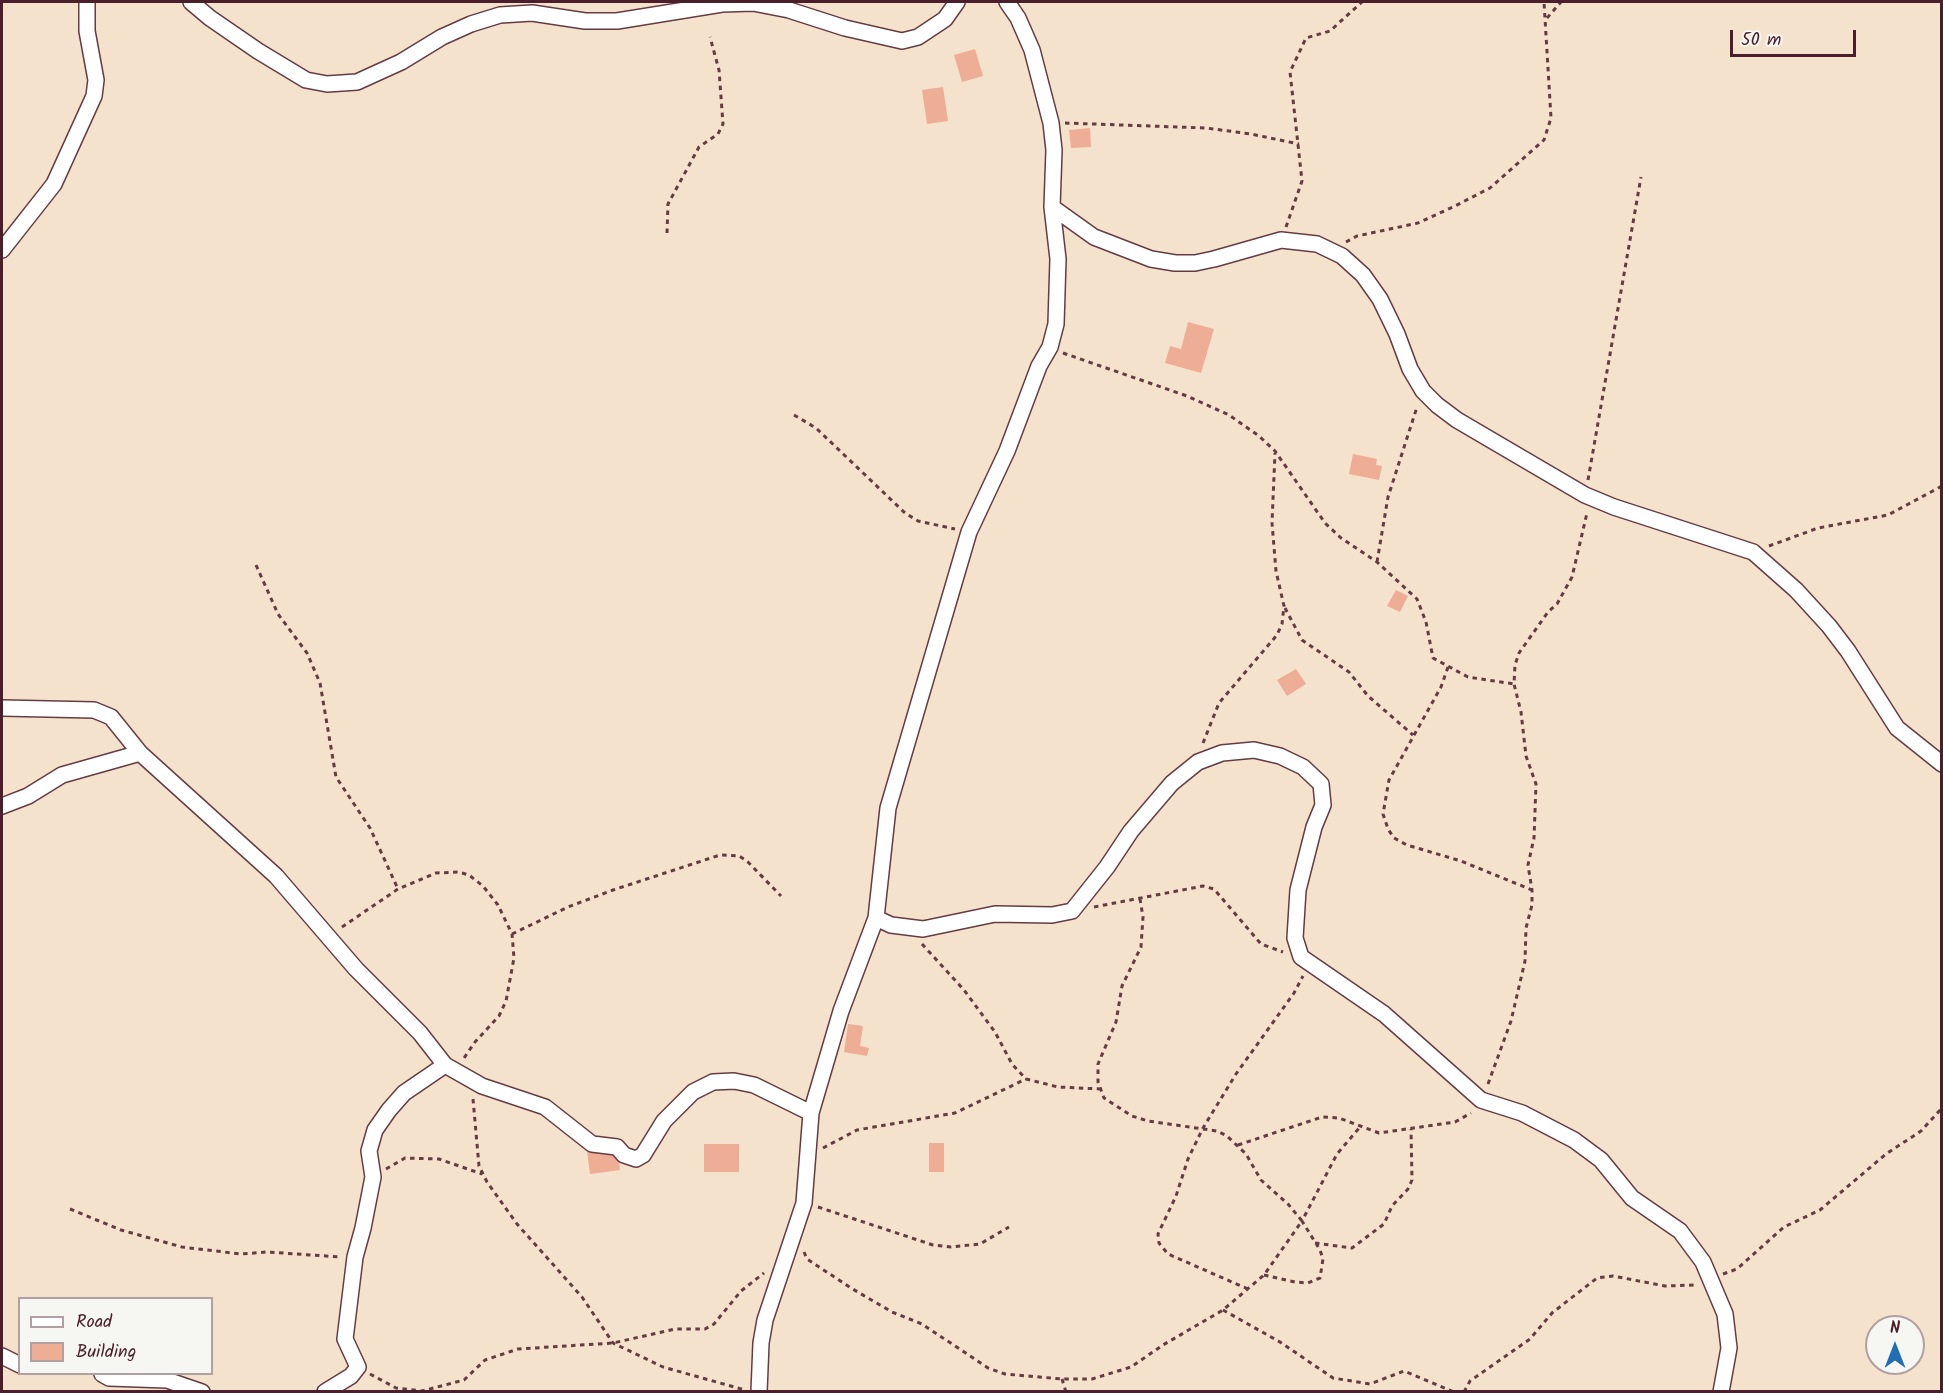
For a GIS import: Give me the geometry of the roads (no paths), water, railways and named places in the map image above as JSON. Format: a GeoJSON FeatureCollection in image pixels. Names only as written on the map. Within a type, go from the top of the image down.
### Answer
{"type":"FeatureCollection","features":[{"type":"Feature","properties":{"kind":"street"},"geometry":{"type":"LineString","coordinates":[[2,250],[54,184],[94,96],[96,80],[87,31],[87,2]]}},
{"type":"Feature","properties":{"kind":"street"},"geometry":{"type":"LineString","coordinates":[[191,2],[258,51],[306,80],[327,84],[357,82],[401,62],[442,37],[471,24],[500,15],[532,13],[585,21],[617,21],[722,4],[753,3],[789,10],[845,28],[902,41],[918,37],[945,19],[957,2]]}},
{"type":"Feature","properties":{"kind":"street"},"geometry":{"type":"LineString","coordinates":[[759,1392],[760,1343],[785,1256],[795,1234],[804,1203],[811,1113],[840,1011],[876,918],[888,808],[969,532],[1007,451],[1039,366],[1050,347],[1056,324],[1058,259],[1052,207],[1054,150],[1051,123],[1032,50],[1018,18],[1007,2]]}},
{"type":"Feature","properties":{"kind":"street"},"geometry":{"type":"LineString","coordinates":[[1052,207],[1094,237],[1151,259],[1175,263],[1204,261],[1281,240],[1308,242],[1333,250],[1352,263],[1380,299],[1397,334],[1410,369],[1423,391],[1457,420],[1586,495],[1614,507],[1753,552],[1796,590],[1824,620],[1848,651],[1897,728],[1941,764]]}},
{"type":"Feature","properties":{"kind":"street"},"geometry":{"type":"LineString","coordinates":[[2,708],[94,710],[111,717],[140,753],[267,867],[328,937],[420,1033],[445,1065],[482,1086],[545,1107],[592,1144],[617,1147],[624,1155],[636,1159],[643,1155],[664,1121],[693,1092],[713,1082],[734,1081],[754,1085],[811,1113]]}},
{"type":"Feature","properties":{"kind":"street"},"geometry":{"type":"LineString","coordinates":[[876,918],[891,925],[910,928],[938,927],[995,914],[1052,915],[1072,911],[1151,807],[1172,783],[1198,762],[1222,753],[1254,750],[1280,756],[1303,767],[1321,784],[1323,805],[1314,827],[1298,890],[1295,938],[1305,960],[1384,1014],[1481,1100],[1543,1122],[1574,1140],[1601,1160],[1632,1198],[1680,1231],[1691,1243],[1711,1281],[1728,1328],[1729,1348],[1721,1392]]}},
{"type":"Feature","properties":{"kind":"street"},"geometry":{"type":"LineString","coordinates":[[2,806],[28,796],[62,775],[140,753]]}},
{"type":"Feature","properties":{"kind":"street"},"geometry":{"type":"LineString","coordinates":[[325,1392],[351,1376],[358,1367],[345,1339],[355,1257],[373,1177],[369,1151],[380,1124],[404,1093],[445,1065]]}},
{"type":"Feature","properties":{"kind":"street"},"geometry":{"type":"LineString","coordinates":[[2,1356],[18,1364]]}},
{"type":"Feature","properties":{"kind":"street"},"geometry":{"type":"LineString","coordinates":[[104,1375],[109,1378],[167,1380],[202,1392]]}}]}
